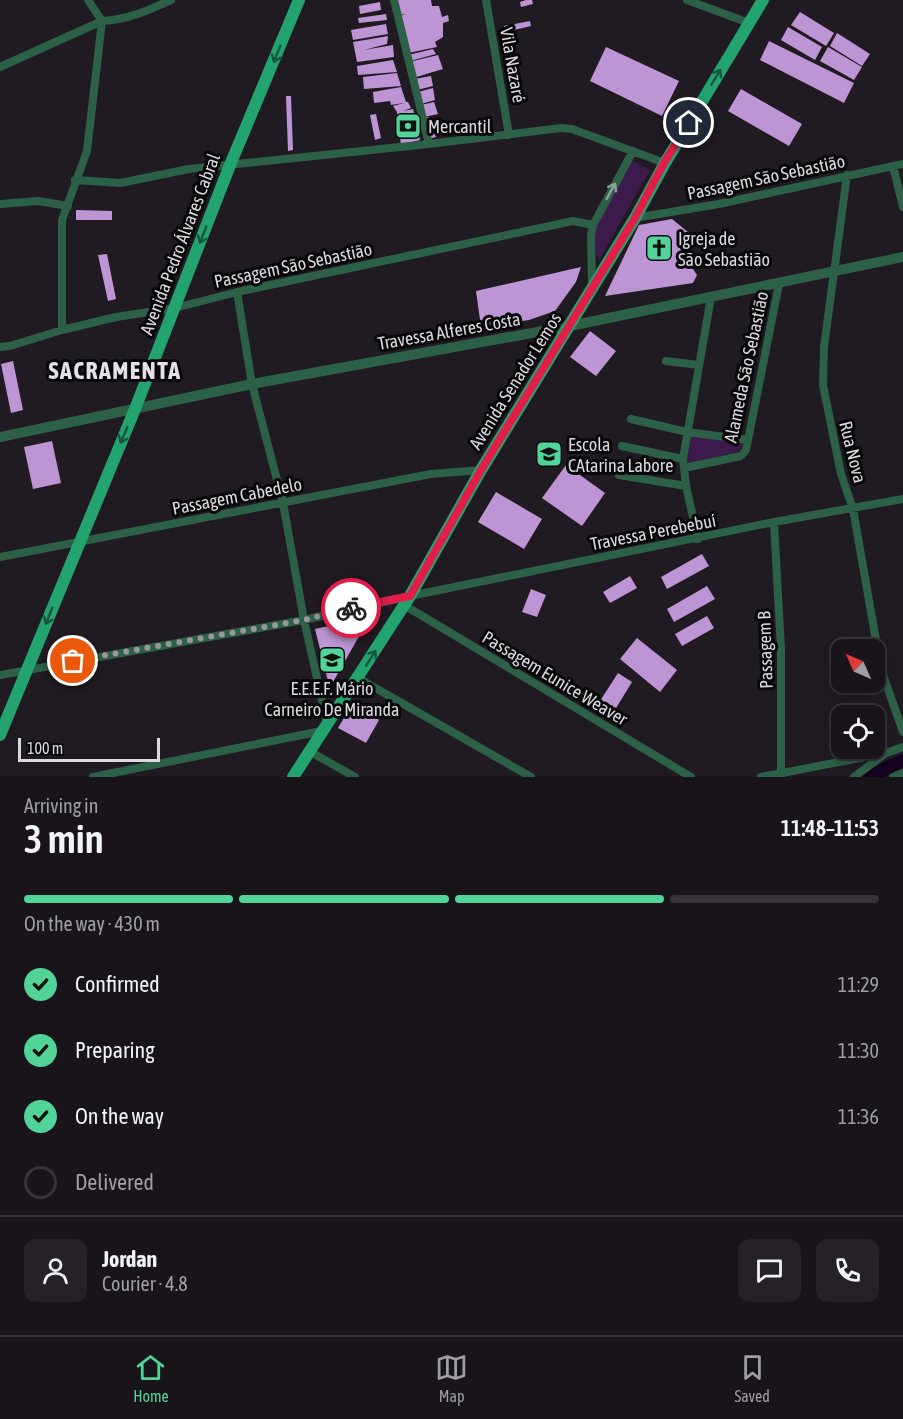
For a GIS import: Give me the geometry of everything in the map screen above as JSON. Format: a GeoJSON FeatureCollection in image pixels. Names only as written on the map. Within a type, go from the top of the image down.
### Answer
{"type":"FeatureCollection","features":[{"type":"Feature","properties":{"kind":"main road","name":"Avenida Pedro Álvares Cabral"},"geometry":{"type":"LineString","coordinates":[[0,735],[135,409],[230,165],[299,0]]}},
{"type":"Feature","properties":{"kind":"main road","name":"Avenida Senador Lemos"},"geometry":{"type":"LineString","coordinates":[[293,777],[407,600],[481,470],[635,218],[664,163],[763,0]]}},
{"type":"Feature","properties":{"kind":"street"},"geometry":{"type":"LineString","coordinates":[[62,330],[62,220],[87,151],[102,21],[88,0]]}},
{"type":"Feature","properties":{"kind":"street"},"geometry":{"type":"LineString","coordinates":[[0,67],[102,21],[132,16],[171,0]]}},
{"type":"Feature","properties":{"kind":"street"},"geometry":{"type":"LineString","coordinates":[[394,0],[429,144]]}},
{"type":"Feature","properties":{"kind":"street","name":"Vila Nazaré"},"geometry":{"type":"LineString","coordinates":[[486,0],[509,135]]}},
{"type":"Feature","properties":{"kind":"street"},"geometry":{"type":"LineString","coordinates":[[687,0],[749,23]]}},
{"type":"Feature","properties":{"kind":"street"},"geometry":{"type":"LineString","coordinates":[[75,180],[120,183],[189,169],[561,128],[572,129],[664,163]]}},
{"type":"Feature","properties":{"kind":"street"},"geometry":{"type":"LineString","coordinates":[[592,287],[591,235],[593,225],[633,151]]}},
{"type":"Feature","properties":{"kind":"street","name":"Passagem São Sebastião"},"geometry":{"type":"LineString","coordinates":[[635,218],[719,204],[903,164]]}},
{"type":"Feature","properties":{"kind":"street"},"geometry":{"type":"LineString","coordinates":[[893,166],[903,207]]}},
{"type":"Feature","properties":{"kind":"street","name":"Rua Nova"},"geometry":{"type":"LineString","coordinates":[[847,175],[824,346],[823,386],[841,474],[853,509],[881,669],[903,732]]}},
{"type":"Feature","properties":{"kind":"street"},"geometry":{"type":"LineString","coordinates":[[0,204],[38,201],[68,206]]}},
{"type":"Feature","properties":{"kind":"street","name":"Passagem São Sebastião"},"geometry":{"type":"LineString","coordinates":[[0,347],[116,317],[175,308],[237,292],[573,221],[593,225]]}},
{"type":"Feature","properties":{"kind":"street","name":"Travessa Alferes Costa"},"geometry":{"type":"LineString","coordinates":[[0,437],[252,384],[570,326],[903,257]]}},
{"type":"Feature","properties":{"kind":"street","name":"Alameda São Sebastião"},"geometry":{"type":"LineString","coordinates":[[684,468],[741,456],[746,450],[778,284]]}},
{"type":"Feature","properties":{"kind":"street"},"geometry":{"type":"LineString","coordinates":[[93,777],[325,727],[283,503],[252,384],[237,292]]}},
{"type":"Feature","properties":{"kind":"street"},"geometry":{"type":"LineString","coordinates":[[698,539],[686,486],[683,459],[711,297]]}},
{"type":"Feature","properties":{"kind":"street"},"geometry":{"type":"LineString","coordinates":[[666,361],[699,365]]}},
{"type":"Feature","properties":{"kind":"street"},"geometry":{"type":"LineString","coordinates":[[631,419],[687,432],[748,440]]}},
{"type":"Feature","properties":{"kind":"street"},"geometry":{"type":"LineString","coordinates":[[622,446],[683,459]]}},
{"type":"Feature","properties":{"kind":"street","name":"Passagem Cabedelo"},"geometry":{"type":"LineString","coordinates":[[0,557],[431,474],[481,470]]}},
{"type":"Feature","properties":{"kind":"street"},"geometry":{"type":"LineString","coordinates":[[619,475],[686,486]]}},
{"type":"Feature","properties":{"kind":"street","name":"Travessa Perebebuí"},"geometry":{"type":"LineString","coordinates":[[0,675],[407,600],[774,522],[903,499]]}},
{"type":"Feature","properties":{"kind":"street","name":"Passagem B"},"geometry":{"type":"LineString","coordinates":[[774,522],[781,650],[781,775]]}},
{"type":"Feature","properties":{"kind":"street","name":"Passagem Eunice Weaver"},"geometry":{"type":"LineString","coordinates":[[407,600],[691,777]]}},
{"type":"Feature","properties":{"kind":"street"},"geometry":{"type":"LineString","coordinates":[[358,678],[531,777]]}},
{"type":"Feature","properties":{"kind":"street"},"geometry":{"type":"LineString","coordinates":[[761,777],[781,775],[886,753],[903,747]]}},
{"type":"Feature","properties":{"kind":"street"},"geometry":{"type":"LineString","coordinates":[[309,751],[355,777]]}},
{"type":"Feature","properties":{"kind":"street"},"geometry":{"type":"LineString","coordinates":[[854,777],[886,753]]}},
{"type":"Feature","properties":{"kind":"street"},"geometry":{"type":"LineString","coordinates":[[893,777],[903,773]]}},
{"type":"Feature","properties":{"kind":"shaded area"},"geometry":{"type":"Polygon","coordinates":[[[632,160],[650,170],[599,260],[595,249],[595,233],[609,200],[632,160]]]}},
{"type":"Feature","properties":{"kind":"shaded area"},"geometry":{"type":"Polygon","coordinates":[[[690,436],[746,441],[737,452],[690,463],[686,460],[690,436]]]}},
{"type":"Feature","properties":{"kind":"shaded area"},"geometry":{"type":"Polygon","coordinates":[[[903,754],[903,767],[885,777],[859,777],[887,760],[903,754]]]}},
{"type":"Feature","properties":{"kind":"building"},"geometry":{"type":"Polygon","coordinates":[[[397,0],[431,0],[432,6],[439,6],[442,17],[448,15],[449,21],[443,23],[443,37],[435,42],[437,47],[408,53],[400,16],[405,14],[399,15],[397,0]]]}},
{"type":"Feature","properties":{"kind":"building"},"geometry":{"type":"Polygon","coordinates":[[[532,0],[533,4],[521,7],[520,2],[532,0]]]}},
{"type":"Feature","properties":{"kind":"building"},"geometry":{"type":"Polygon","coordinates":[[[380,2],[381,10],[360,14],[359,6],[380,2]]]}},
{"type":"Feature","properties":{"kind":"building"},"geometry":{"type":"Polygon","coordinates":[[[800,12],[834,33],[826,46],[791,25],[800,12]]]}},
{"type":"Feature","properties":{"kind":"building"},"geometry":{"type":"Polygon","coordinates":[[[386,14],[387,20],[359,23],[358,18],[386,14]]]}},
{"type":"Feature","properties":{"kind":"building"},"geometry":{"type":"Polygon","coordinates":[[[530,21],[531,26],[505,32],[504,26],[530,21]]]}},
{"type":"Feature","properties":{"kind":"building"},"geometry":{"type":"Polygon","coordinates":[[[386,24],[388,34],[353,40],[351,30],[386,24]]]}},
{"type":"Feature","properties":{"kind":"building"},"geometry":{"type":"Polygon","coordinates":[[[788,27],[822,47],[815,60],[781,40],[788,27]]]}},
{"type":"Feature","properties":{"kind":"building"},"geometry":{"type":"Polygon","coordinates":[[[837,33],[870,54],[862,66],[830,46],[837,33]]]}},
{"type":"Feature","properties":{"kind":"building"},"geometry":{"type":"Polygon","coordinates":[[[388,36],[387,44],[364,50],[393,45],[394,57],[357,62],[353,42],[388,36]]]}},
{"type":"Feature","properties":{"kind":"building"},"geometry":{"type":"Polygon","coordinates":[[[769,41],[854,83],[844,103],[760,60],[769,41]]]}},
{"type":"Feature","properties":{"kind":"building"},"geometry":{"type":"Polygon","coordinates":[[[606,47],[679,81],[662,116],[590,81],[606,47]]]}},
{"type":"Feature","properties":{"kind":"building"},"geometry":{"type":"Polygon","coordinates":[[[828,47],[862,67],[854,80],[820,61],[828,47]]]}},
{"type":"Feature","properties":{"kind":"building"},"geometry":{"type":"Polygon","coordinates":[[[433,49],[436,54],[410,61],[408,55],[433,49]]]}},
{"type":"Feature","properties":{"kind":"building"},"geometry":{"type":"Polygon","coordinates":[[[438,55],[443,69],[413,78],[409,62],[438,55]]]}},
{"type":"Feature","properties":{"kind":"building"},"geometry":{"type":"Polygon","coordinates":[[[393,60],[397,72],[358,75],[357,66],[393,60]]]}},
{"type":"Feature","properties":{"kind":"building"},"geometry":{"type":"Polygon","coordinates":[[[397,73],[401,86],[364,89],[363,77],[397,73]]]}},
{"type":"Feature","properties":{"kind":"building"},"geometry":{"type":"Polygon","coordinates":[[[431,76],[433,86],[417,90],[415,79],[431,76]]]}},
{"type":"Feature","properties":{"kind":"building"},"geometry":{"type":"Polygon","coordinates":[[[401,87],[406,102],[411,108],[403,111],[413,109],[420,140],[401,145],[397,112],[393,106],[404,103],[391,105],[390,101],[374,103],[373,92],[401,87]]]}},
{"type":"Feature","properties":{"kind":"building"},"geometry":{"type":"Polygon","coordinates":[[[433,88],[435,100],[421,104],[418,92],[433,88]]]}},
{"type":"Feature","properties":{"kind":"building"},"geometry":{"type":"Polygon","coordinates":[[[741,89],[802,124],[789,146],[728,111],[741,89]]]}},
{"type":"Feature","properties":{"kind":"building"},"geometry":{"type":"Polygon","coordinates":[[[286,96],[291,96],[293,150],[288,151],[286,96]]]}},
{"type":"Feature","properties":{"kind":"building"},"geometry":{"type":"Polygon","coordinates":[[[434,102],[438,114],[424,117],[421,105],[434,102]]]}},
{"type":"Feature","properties":{"kind":"building"},"geometry":{"type":"Polygon","coordinates":[[[376,114],[381,138],[375,140],[370,115],[376,114]]]}},
{"type":"Feature","properties":{"kind":"building"},"geometry":{"type":"Polygon","coordinates":[[[430,117],[436,137],[429,139],[423,118],[430,117]]]}},
{"type":"Feature","properties":{"kind":"building"},"geometry":{"type":"Polygon","coordinates":[[[76,210],[112,211],[112,220],[76,220],[76,210]]]}},
{"type":"Feature","properties":{"kind":"building","name":"Igreja de São Sebastião"},"geometry":{"type":"Polygon","coordinates":[[[672,219],[694,237],[687,260],[697,275],[693,283],[605,296],[639,225],[672,219]]]}},
{"type":"Feature","properties":{"kind":"building"},"geometry":{"type":"Polygon","coordinates":[[[107,254],[116,299],[108,301],[98,255],[107,254]]]}},
{"type":"Feature","properties":{"kind":"building"},"geometry":{"type":"Polygon","coordinates":[[[581,267],[576,282],[555,311],[529,320],[481,327],[476,291],[581,267]]]}},
{"type":"Feature","properties":{"kind":"building"},"geometry":{"type":"Polygon","coordinates":[[[590,331],[616,351],[596,376],[570,357],[590,331]]]}},
{"type":"Feature","properties":{"kind":"building"},"geometry":{"type":"Polygon","coordinates":[[[13,361],[23,410],[11,413],[1,364],[13,361]]]}},
{"type":"Feature","properties":{"kind":"building"},"geometry":{"type":"Polygon","coordinates":[[[52,441],[61,483],[33,489],[24,447],[52,441]]]}},
{"type":"Feature","properties":{"kind":"building"},"geometry":{"type":"Polygon","coordinates":[[[566,465],[605,493],[582,526],[542,498],[566,465]]]}},
{"type":"Feature","properties":{"kind":"building"},"geometry":{"type":"Polygon","coordinates":[[[496,492],[542,519],[524,549],[478,522],[496,492]]]}},
{"type":"Feature","properties":{"kind":"building"},"geometry":{"type":"Polygon","coordinates":[[[702,554],[709,566],[667,589],[661,577],[702,554]]]}},
{"type":"Feature","properties":{"kind":"building"},"geometry":{"type":"Polygon","coordinates":[[[630,576],[637,588],[610,603],[603,592],[630,576]]]}},
{"type":"Feature","properties":{"kind":"building"},"geometry":{"type":"Polygon","coordinates":[[[707,586],[715,599],[674,622],[667,609],[707,586]]]}},
{"type":"Feature","properties":{"kind":"building"},"geometry":{"type":"Polygon","coordinates":[[[531,589],[546,595],[537,617],[522,612],[531,589]]]}},
{"type":"Feature","properties":{"kind":"building"},"geometry":{"type":"Polygon","coordinates":[[[707,616],[714,628],[682,646],[675,634],[707,616]]]}},
{"type":"Feature","properties":{"kind":"building"},"geometry":{"type":"Polygon","coordinates":[[[370,617],[333,682],[328,681],[315,629],[370,617]]]}},
{"type":"Feature","properties":{"kind":"building"},"geometry":{"type":"Polygon","coordinates":[[[637,638],[677,670],[660,692],[620,659],[637,638]]]}},
{"type":"Feature","properties":{"kind":"building"},"geometry":{"type":"Polygon","coordinates":[[[618,673],[632,682],[613,713],[598,704],[618,673]]]}},
{"type":"Feature","properties":{"kind":"building"},"geometry":{"type":"Polygon","coordinates":[[[353,703],[379,720],[366,743],[338,728],[353,703]]]}},
{"type":"Feature","properties":{"kind":"way so far"},"geometry":{"type":"LineString","coordinates":[[73,661],[304,620],[351,608]]}},
{"type":"Feature","properties":{"kind":"place","name":"Mercantil"},"geometry":{"type":"Point","coordinates":[408,126]}},
{"type":"Feature","properties":{"kind":"place","name":"Igreja de São Sebastião"},"geometry":{"type":"Point","coordinates":[659,248]}},
{"type":"Feature","properties":{"kind":"place","name":"Escola CAtarina Labore"},"geometry":{"type":"Point","coordinates":[549,454]}},
{"type":"Feature","properties":{"kind":"place","name":"E.E.E.F. Mário Carneiro De Miranda"},"geometry":{"type":"Point","coordinates":[332,660]}},
{"type":"Feature","properties":{"kind":"district","name":"SACRAMENTA"},"geometry":{"type":"Point","coordinates":[115,370]}},
{"type":"Feature","properties":{"kind":"route"},"geometry":{"type":"LineString","coordinates":[[351,608],[410,596],[481,470],[635,218],[664,163],[689,123]]}}]}
